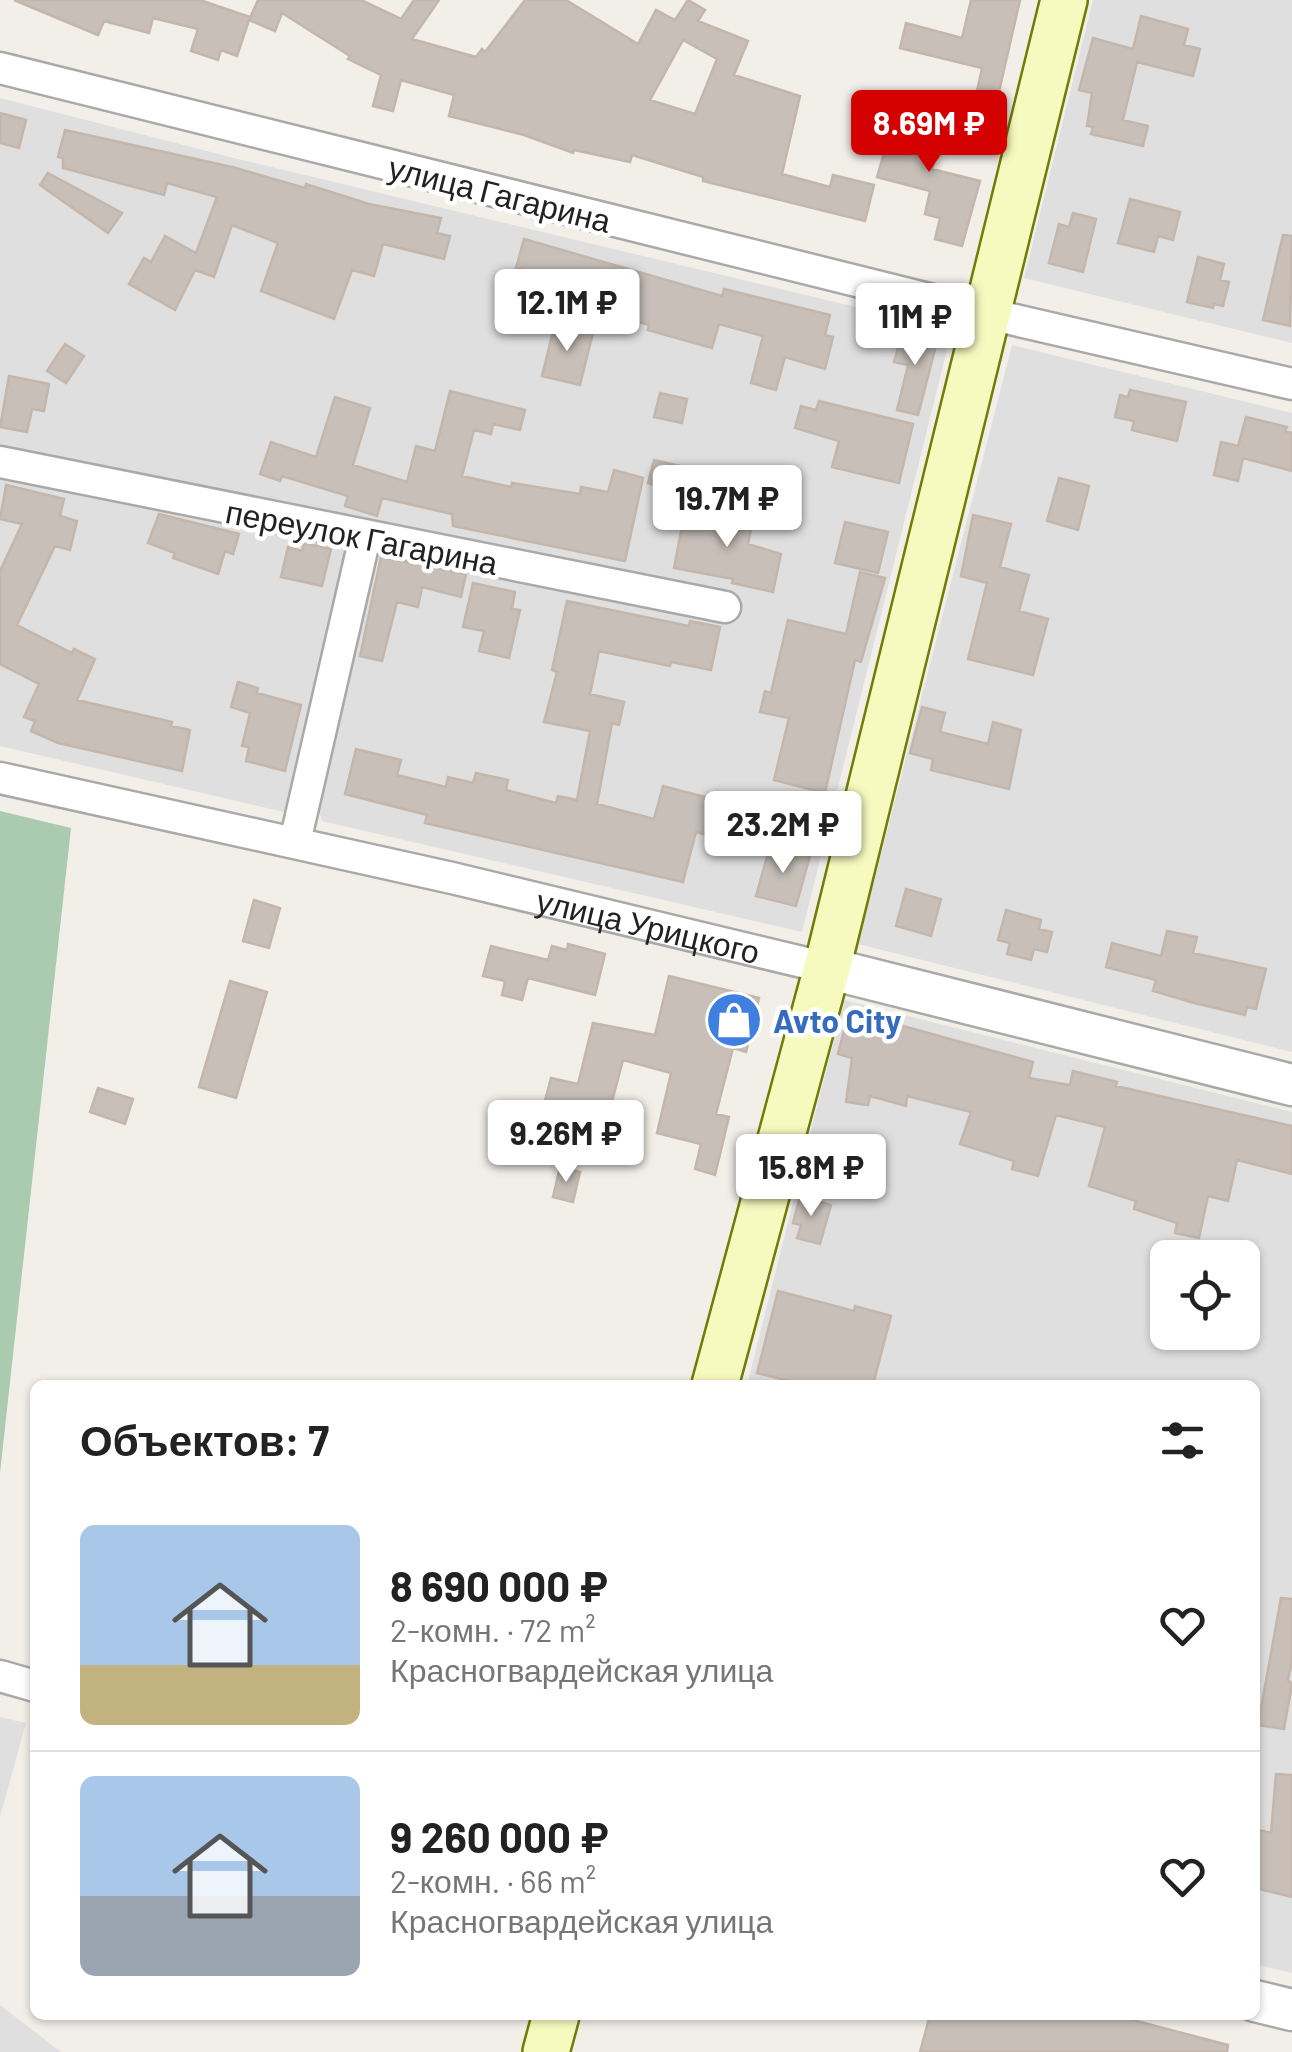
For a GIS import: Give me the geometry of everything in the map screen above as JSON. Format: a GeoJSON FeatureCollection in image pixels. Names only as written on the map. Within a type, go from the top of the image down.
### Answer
{"type":"FeatureCollection","features":[{"type":"Feature","properties":{"kind":"main road"},"geometry":{"type":"LineString","coordinates":[[716,1380],[827,968],[1064,0]]}},
{"type":"Feature","properties":{"kind":"main road"},"geometry":{"type":"LineString","coordinates":[[546,2052],[555,2020]]}},
{"type":"Feature","properties":{"kind":"street","name":"улица Гагарина"},"geometry":{"type":"LineString","coordinates":[[0,68],[990,314],[1292,384]]}},
{"type":"Feature","properties":{"kind":"street","name":"переулок Гагарина"},"geometry":{"type":"LineString","coordinates":[[0,462],[725,607]]}},
{"type":"Feature","properties":{"kind":"street"},"geometry":{"type":"LineString","coordinates":[[295,842],[365,537]]}},
{"type":"Feature","properties":{"kind":"street","name":"улица Урицкого"},"geometry":{"type":"LineString","coordinates":[[0,778],[295,842],[827,968],[1292,1084]]}},
{"type":"Feature","properties":{"kind":"street"},"geometry":{"type":"LineString","coordinates":[[0,1676],[30,1685]]}},
{"type":"Feature","properties":{"kind":"street"},"geometry":{"type":"LineString","coordinates":[[1260,2002],[1292,2010]]}},
{"type":"Feature","properties":{"kind":"shaded area"},"geometry":{"type":"Polygon","coordinates":[[[1093,0],[1292,0],[1292,343],[1024,278],[1093,0]]]}},
{"type":"Feature","properties":{"kind":"shaded area"},"geometry":{"type":"Polygon","coordinates":[[[0,98],[952,330],[802,932],[322,821],[315,798],[376,525],[0,446],[0,98]]]}},
{"type":"Feature","properties":{"kind":"shaded area"},"geometry":{"type":"Polygon","coordinates":[[[1012,345],[1292,413],[1292,1052],[858,944],[1012,345]]]}},
{"type":"Feature","properties":{"kind":"shaded area"},"geometry":{"type":"Polygon","coordinates":[[[0,473],[346,546],[284,812],[0,746],[0,473]]]}},
{"type":"Feature","properties":{"kind":"shaded area"},"geometry":{"type":"Polygon","coordinates":[[[844,1000],[1292,1112],[1292,1973],[1260,1965],[1260,1380],[748,1380],[844,1000]]]}},
{"type":"Feature","properties":{"kind":"shaded area"},"geometry":{"type":"Polygon","coordinates":[[[0,1717],[26,1723],[0,1817],[0,1717]]]}},
{"type":"Feature","properties":{"kind":"shaded area"},"geometry":{"type":"Polygon","coordinates":[[[0,2005],[61,2052],[0,2052],[0,2005]]]}},
{"type":"Feature","properties":{"kind":"green space"},"geometry":{"type":"Polygon","coordinates":[[[0,811],[71,828],[0,1473],[0,811]]]}},
{"type":"Feature","properties":{"kind":"building"},"geometry":{"type":"Polygon","coordinates":[[[14,0],[200,0],[250,17],[237,56],[221,50],[218,60],[191,51],[198,29],[153,18],[149,33],[104,21],[98,35],[14,0]]]}},
{"type":"Feature","properties":{"kind":"building"},"geometry":{"type":"Polygon","coordinates":[[[258,0],[361,0],[401,19],[414,0],[439,0],[412,39],[476,57],[482,49],[485,52],[525,0],[566,0],[638,44],[656,10],[675,20],[688,0],[705,10],[698,21],[748,41],[734,75],[800,96],[782,174],[830,187],[833,175],[874,185],[865,221],[703,181],[703,177],[632,155],[630,162],[574,150],[573,153],[524,135],[449,116],[454,95],[401,80],[393,111],[373,106],[381,75],[348,59],[350,56],[282,13],[275,31],[249,20],[258,0]],[[683,40],[650,100],[695,114],[717,59],[683,40]]]}},
{"type":"Feature","properties":{"kind":"building"},"geometry":{"type":"Polygon","coordinates":[[[971,0],[1020,0],[998,96],[977,91],[982,68],[900,48],[906,23],[962,38],[971,0]]]}},
{"type":"Feature","properties":{"kind":"building"},"geometry":{"type":"Polygon","coordinates":[[[1141,16],[1188,29],[1184,45],[1200,49],[1193,76],[1137,62],[1123,120],[1148,126],[1143,146],[1091,134],[1093,127],[1087,126],[1092,93],[1079,90],[1093,38],[1133,49],[1141,16]]]}},
{"type":"Feature","properties":{"kind":"building"},"geometry":{"type":"Polygon","coordinates":[[[902,102],[924,108],[920,127],[941,132],[932,169],[980,181],[962,246],[935,239],[940,218],[925,214],[930,191],[877,177],[902,102]]]}},
{"type":"Feature","properties":{"kind":"building"},"geometry":{"type":"Polygon","coordinates":[[[0,113],[26,120],[19,148],[0,143],[0,113]]]}},
{"type":"Feature","properties":{"kind":"building"},"geometry":{"type":"Polygon","coordinates":[[[65,130],[441,218],[437,233],[450,236],[444,259],[383,244],[374,276],[352,270],[334,319],[261,291],[278,243],[232,225],[214,277],[195,270],[175,310],[129,284],[144,258],[151,262],[165,236],[196,253],[217,197],[167,183],[164,195],[63,168],[63,158],[58,157],[65,130]]]}},
{"type":"Feature","properties":{"kind":"building"},"geometry":{"type":"Polygon","coordinates":[[[48,173],[122,213],[108,233],[40,185],[48,173]]]}},
{"type":"Feature","properties":{"kind":"building"},"geometry":{"type":"Polygon","coordinates":[[[1130,199],[1180,212],[1173,240],[1158,236],[1154,252],[1118,243],[1130,199]]]}},
{"type":"Feature","properties":{"kind":"building"},"geometry":{"type":"Polygon","coordinates":[[[1073,213],[1096,219],[1083,272],[1049,263],[1059,224],[1069,227],[1073,213]]]}},
{"type":"Feature","properties":{"kind":"building"},"geometry":{"type":"Polygon","coordinates":[[[1283,235],[1292,236],[1290,326],[1263,320],[1283,235]]]}},
{"type":"Feature","properties":{"kind":"building"},"geometry":{"type":"Polygon","coordinates":[[[524,239],[722,296],[724,289],[830,315],[825,335],[833,337],[825,369],[785,357],[776,390],[751,383],[763,336],[719,324],[712,348],[583,306],[589,287],[516,268],[524,239]]]}},
{"type":"Feature","properties":{"kind":"building"},"geometry":{"type":"Polygon","coordinates":[[[1198,257],[1224,264],[1220,280],[1229,282],[1223,306],[1214,304],[1213,308],[1187,302],[1198,257]]]}},
{"type":"Feature","properties":{"kind":"building"},"geometry":{"type":"Polygon","coordinates":[[[555,323],[593,333],[580,385],[542,376],[555,323]]]}},
{"type":"Feature","properties":{"kind":"building"},"geometry":{"type":"Polygon","coordinates":[[[903,329],[938,338],[918,415],[897,410],[908,365],[894,362],[903,329]]]}},
{"type":"Feature","properties":{"kind":"building"},"geometry":{"type":"Polygon","coordinates":[[[65,344],[84,356],[66,383],[47,371],[65,344]]]}},
{"type":"Feature","properties":{"kind":"building"},"geometry":{"type":"Polygon","coordinates":[[[9,376],[49,384],[44,411],[32,409],[27,432],[0,427],[9,376]]]}},
{"type":"Feature","properties":{"kind":"building"},"geometry":{"type":"Polygon","coordinates":[[[1130,390],[1186,402],[1177,441],[1132,430],[1134,421],[1115,417],[1120,395],[1128,397],[1130,390]]]}},
{"type":"Feature","properties":{"kind":"building"},"geometry":{"type":"Polygon","coordinates":[[[450,391],[525,410],[520,430],[493,424],[491,434],[474,430],[462,476],[511,487],[512,483],[580,494],[581,487],[608,492],[614,470],[643,478],[625,561],[453,526],[452,514],[382,498],[377,516],[345,506],[348,496],[282,476],[280,481],[260,474],[271,442],[316,457],[335,397],[370,408],[353,465],[407,482],[416,446],[435,451],[450,391]]]}},
{"type":"Feature","properties":{"kind":"building"},"geometry":{"type":"Polygon","coordinates":[[[660,393],[687,399],[682,423],[654,417],[660,393]]]}},
{"type":"Feature","properties":{"kind":"building"},"geometry":{"type":"Polygon","coordinates":[[[819,401],[913,424],[899,483],[832,467],[839,441],[795,428],[801,406],[816,410],[819,401]]]}},
{"type":"Feature","properties":{"kind":"building"},"geometry":{"type":"Polygon","coordinates":[[[1246,417],[1287,427],[1285,431],[1292,433],[1292,471],[1243,458],[1238,481],[1214,475],[1221,442],[1238,446],[1246,417]]]}},
{"type":"Feature","properties":{"kind":"building"},"geometry":{"type":"Polygon","coordinates":[[[654,460],[680,466],[674,489],[648,483],[654,460]]]}},
{"type":"Feature","properties":{"kind":"building"},"geometry":{"type":"Polygon","coordinates":[[[1059,478],[1089,486],[1078,530],[1047,521],[1059,478]]]}},
{"type":"Feature","properties":{"kind":"building"},"geometry":{"type":"Polygon","coordinates":[[[6,485],[64,499],[60,516],[77,521],[70,550],[55,546],[17,625],[72,653],[74,649],[95,659],[77,700],[172,722],[171,726],[190,730],[182,771],[58,743],[31,731],[35,721],[24,717],[39,684],[0,664],[0,571],[22,524],[0,519],[6,485]]]}},
{"type":"Feature","properties":{"kind":"building"},"geometry":{"type":"Polygon","coordinates":[[[733,500],[756,504],[748,544],[781,554],[773,592],[732,583],[733,579],[674,568],[684,516],[728,525],[733,500]]]}},
{"type":"Feature","properties":{"kind":"building"},"geometry":{"type":"Polygon","coordinates":[[[159,514],[239,534],[233,554],[225,551],[218,574],[173,558],[175,553],[148,543],[159,514]]]}},
{"type":"Feature","properties":{"kind":"building"},"geometry":{"type":"Polygon","coordinates":[[[973,515],[1011,524],[1000,567],[1029,575],[1019,611],[1048,619],[1033,675],[968,659],[987,583],[961,576],[973,515]]]}},
{"type":"Feature","properties":{"kind":"building"},"geometry":{"type":"Polygon","coordinates":[[[845,522],[888,532],[878,573],[835,563],[845,522]]]}},
{"type":"Feature","properties":{"kind":"building"},"geometry":{"type":"Polygon","coordinates":[[[304,543],[331,549],[322,586],[281,577],[288,547],[302,551],[304,543]]]}},
{"type":"Feature","properties":{"kind":"building"},"geometry":{"type":"Polygon","coordinates":[[[381,557],[466,574],[461,597],[422,587],[418,607],[397,602],[382,661],[360,656],[381,557]]]}},
{"type":"Feature","properties":{"kind":"building"},"geometry":{"type":"Polygon","coordinates":[[[860,572],[885,578],[861,662],[855,660],[825,793],[774,780],[789,718],[760,712],[765,691],[771,693],[788,620],[846,634],[860,572]]]}},
{"type":"Feature","properties":{"kind":"building"},"geometry":{"type":"Polygon","coordinates":[[[473,583],[515,592],[512,609],[520,610],[509,658],[479,651],[484,631],[463,627],[473,583]]]}},
{"type":"Feature","properties":{"kind":"building"},"geometry":{"type":"Polygon","coordinates":[[[567,601],[689,626],[690,621],[720,627],[711,670],[599,651],[590,694],[624,702],[619,725],[612,723],[597,804],[654,819],[663,786],[743,807],[733,842],[696,832],[683,882],[425,823],[427,815],[345,794],[356,749],[401,760],[397,775],[446,787],[448,777],[473,783],[476,773],[508,780],[506,790],[556,803],[558,796],[577,800],[590,731],[544,722],[557,672],[552,670],[567,601]]]}},
{"type":"Feature","properties":{"kind":"building"},"geometry":{"type":"Polygon","coordinates":[[[238,682],[258,688],[257,693],[301,705],[285,771],[246,761],[249,747],[242,746],[250,713],[231,707],[238,682]]]}},
{"type":"Feature","properties":{"kind":"building"},"geometry":{"type":"Polygon","coordinates":[[[922,707],[945,713],[940,732],[988,744],[993,722],[1021,730],[1009,789],[931,770],[933,759],[910,753],[922,707]]]}},
{"type":"Feature","properties":{"kind":"building"},"geometry":{"type":"Polygon","coordinates":[[[770,846],[810,856],[796,906],[756,896],[770,846]]]}},
{"type":"Feature","properties":{"kind":"building"},"geometry":{"type":"Polygon","coordinates":[[[906,889],[941,899],[931,936],[896,926],[906,889]]]}},
{"type":"Feature","properties":{"kind":"building"},"geometry":{"type":"Polygon","coordinates":[[[254,900],[280,908],[269,948],[243,941],[254,900]]]}},
{"type":"Feature","properties":{"kind":"building"},"geometry":{"type":"Polygon","coordinates":[[[1006,910],[1041,920],[1039,929],[1052,932],[1047,952],[1034,949],[1031,960],[1007,954],[1010,943],[998,940],[1006,910]]]}},
{"type":"Feature","properties":{"kind":"building"},"geometry":{"type":"Polygon","coordinates":[[[1167,931],[1197,937],[1193,953],[1266,969],[1256,1009],[1247,1007],[1245,1015],[1194,1003],[1153,991],[1156,980],[1106,967],[1112,943],[1161,956],[1167,931]]]}},
{"type":"Feature","properties":{"kind":"building"},"geometry":{"type":"Polygon","coordinates":[[[568,944],[605,954],[595,995],[528,978],[522,1000],[502,995],[505,981],[483,976],[491,946],[548,960],[552,946],[567,950],[568,944]]]}},
{"type":"Feature","properties":{"kind":"building"},"geometry":{"type":"Polygon","coordinates":[[[669,976],[759,998],[746,1052],[733,1048],[716,1114],[729,1117],[715,1175],[695,1169],[701,1144],[657,1133],[671,1073],[623,1060],[606,1124],[566,1114],[564,1122],[541,1116],[551,1078],[578,1084],[593,1023],[655,1035],[669,976]]]}},
{"type":"Feature","properties":{"kind":"building"},"geometry":{"type":"Polygon","coordinates":[[[230,981],[267,992],[236,1098],[199,1087],[230,981]]]}},
{"type":"Feature","properties":{"kind":"building"},"geometry":{"type":"Polygon","coordinates":[[[849,1011],[1033,1062],[1029,1078],[1070,1085],[1073,1071],[1117,1082],[1116,1086],[1292,1126],[1292,1174],[1237,1160],[1228,1201],[1208,1196],[1199,1238],[1175,1233],[1177,1223],[1134,1209],[1136,1201],[1089,1186],[1105,1127],[1056,1115],[1038,1176],[1012,1169],[1014,1161],[960,1144],[971,1112],[907,1096],[906,1106],[870,1096],[868,1105],[846,1102],[852,1058],[838,1054],[849,1011]]]}},
{"type":"Feature","properties":{"kind":"building"},"geometry":{"type":"Polygon","coordinates":[[[98,1088],[133,1099],[125,1124],[90,1112],[98,1088]]]}},
{"type":"Feature","properties":{"kind":"building"},"geometry":{"type":"Polygon","coordinates":[[[560,1167],[580,1172],[573,1202],[553,1197],[560,1167]]]}},
{"type":"Feature","properties":{"kind":"building"},"geometry":{"type":"Polygon","coordinates":[[[800,1196],[831,1205],[820,1244],[797,1238],[801,1225],[793,1223],[800,1196]]]}},
{"type":"Feature","properties":{"kind":"building"},"geometry":{"type":"Polygon","coordinates":[[[778,1291],[854,1311],[855,1306],[891,1316],[874,1380],[785,1380],[757,1373],[778,1291]]]}},
{"type":"Feature","properties":{"kind":"building"},"geometry":{"type":"Polygon","coordinates":[[[1281,1598],[1292,1599],[1292,1661],[1288,1680],[1292,1684],[1284,1729],[1260,1725],[1281,1598]]]}},
{"type":"Feature","properties":{"kind":"building"},"geometry":{"type":"Polygon","coordinates":[[[1276,1774],[1292,1775],[1292,1897],[1260,1889],[1260,1830],[1271,1833],[1276,1774]]]}},
{"type":"Feature","properties":{"kind":"building"},"geometry":{"type":"Polygon","coordinates":[[[929,2020],[1133,2020],[1228,2045],[1227,2052],[920,2052],[929,2020]]]}},
{"type":"Feature","properties":{"kind":"place","name":"Avto City"},"geometry":{"type":"Point","coordinates":[734,1020]}}]}
